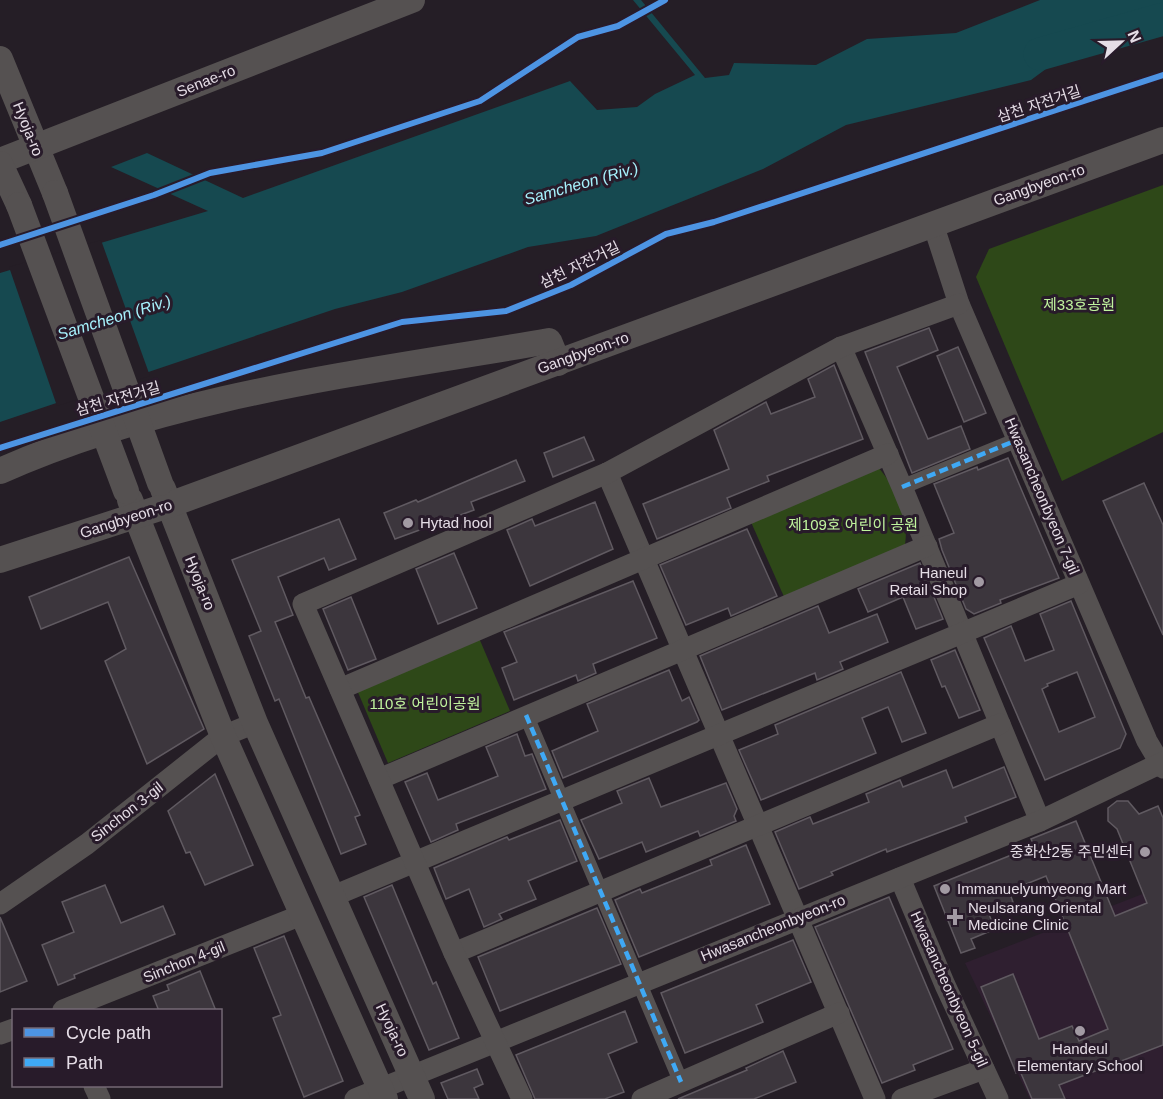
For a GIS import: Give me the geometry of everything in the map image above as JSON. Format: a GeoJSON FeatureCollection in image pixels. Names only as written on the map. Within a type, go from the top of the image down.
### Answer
{"type":"FeatureCollection","features":[{"type":"Feature","properties":{"kind":"street","name":"Senae-ro"},"geometry":{"type":"LineString","coordinates":[[0,162],[412,0]]}},
{"type":"Feature","properties":{"kind":"street","name":"Hyoja-ro"},"geometry":{"type":"LineString","coordinates":[[0,59],[55,193],[165,494],[255,723],[422,1099]]}},
{"type":"Feature","properties":{"kind":"street","name":"Gangbyeon-ro"},"geometry":{"type":"LineString","coordinates":[[0,560],[136,516],[165,494],[558,363],[1163,140]]}},
{"type":"Feature","properties":{"kind":"street"},"geometry":{"type":"LineString","coordinates":[[0,162],[19,205],[126,491],[223,736],[383,1093],[355,1099]]}},
{"type":"Feature","properties":{"kind":"street","name":"Hwasancheonbyeon 7-gil"},"geometry":{"type":"LineString","coordinates":[[933,224],[959,304],[1147,741],[1162,765]]}},
{"type":"Feature","properties":{"kind":"street"},"geometry":{"type":"LineString","coordinates":[[522,1099],[454,953],[303,604],[607,473],[841,347],[959,304]]}},
{"type":"Feature","properties":{"kind":"street"},"geometry":{"type":"LineString","coordinates":[[0,471],[52,448],[184,408],[270,388],[549,341],[558,363]]}},
{"type":"Feature","properties":{"kind":"street"},"geometry":{"type":"LineString","coordinates":[[841,347],[927,546],[1040,821]]}},
{"type":"Feature","properties":{"kind":"street"},"geometry":{"type":"LineString","coordinates":[[902,487],[1017,440]]}},
{"type":"Feature","properties":{"kind":"street"},"geometry":{"type":"LineString","coordinates":[[340,689],[888,454]]}},
{"type":"Feature","properties":{"kind":"street"},"geometry":{"type":"LineString","coordinates":[[607,473],[875,1099]]}},
{"type":"Feature","properties":{"kind":"street"},"geometry":{"type":"LineString","coordinates":[[379,779],[682,648],[927,546]]}},
{"type":"Feature","properties":{"kind":"street"},"geometry":{"type":"LineString","coordinates":[[331,897],[1079,584]]}},
{"type":"Feature","properties":{"kind":"street"},"geometry":{"type":"LineString","coordinates":[[526,716],[681,1082]]}},
{"type":"Feature","properties":{"kind":"street","name":"Sinchon 3-gil"},"geometry":{"type":"LineString","coordinates":[[0,904],[87,844],[223,736],[255,723]]}},
{"type":"Feature","properties":{"kind":"street"},"geometry":{"type":"LineString","coordinates":[[454,953],[1000,724]]}},
{"type":"Feature","properties":{"kind":"street","name":"Hwasancheonbyeon-ro"},"geometry":{"type":"LineString","coordinates":[[383,1093],[412,1074],[1040,821],[1162,765]]}},
{"type":"Feature","properties":{"kind":"street","name":"Hwasancheonbyeon 5-gil"},"geometry":{"type":"LineString","coordinates":[[900,878],[998,1099]]}},
{"type":"Feature","properties":{"kind":"street","name":"Sinchon 4-gil"},"geometry":{"type":"LineString","coordinates":[[68,1009],[304,914]]}},
{"type":"Feature","properties":{"kind":"street"},"geometry":{"type":"LineString","coordinates":[[642,1099],[839,1013]]}},
{"type":"Feature","properties":{"kind":"street"},"geometry":{"type":"LineString","coordinates":[[902,1099],[984,1069]]}},
{"type":"Feature","properties":{"kind":"shaded area","name":"Handeul Elementary School"},"geometry":{"type":"Polygon","coordinates":[[[1163,886],[1163,1099],[1030,1099],[965,963],[1163,886]]]}},
{"type":"Feature","properties":{"kind":"green space","name":"제33호공원"},"geometry":{"type":"Polygon","coordinates":[[[1163,185],[1163,432],[1062,481],[976,277],[989,249],[1163,185]]]}},
{"type":"Feature","properties":{"kind":"green space","name":"제109호 어린이 공원"},"geometry":{"type":"Polygon","coordinates":[[[878,467],[891,485],[901,506],[906,527],[904,549],[785,599],[751,522],[878,467]]]}},
{"type":"Feature","properties":{"kind":"green space","name":"110호 어린이공원"},"geometry":{"type":"Polygon","coordinates":[[[479,638],[510,711],[388,763],[357,690],[479,638]]]}},
{"type":"Feature","properties":{"kind":"water"},"geometry":{"type":"Polygon","coordinates":[[[633,0],[641,0],[705,78],[729,75],[734,63],[816,65],[867,39],[956,33],[1040,0],[1163,0],[1163,17],[1115,18],[1031,80],[846,125],[763,169],[596,236],[528,247],[402,292],[335,309],[0,422],[0,273],[208,211],[111,167],[147,153],[243,198],[570,81],[597,110],[637,107],[655,94],[695,75],[633,0]]]}},
{"type":"Feature","properties":{"kind":"pier"},"geometry":{"type":"Polygon","coordinates":[[[101,240],[150,376],[57,406],[9,267],[101,240]]]}},
{"type":"Feature","properties":{"kind":"building"},"geometry":{"type":"Polygon","coordinates":[[[929,328],[938,350],[897,367],[928,439],[961,426],[970,449],[912,473],[865,352],[929,328]]]}},
{"type":"Feature","properties":{"kind":"building"},"geometry":{"type":"Polygon","coordinates":[[[958,347],[986,413],[964,422],[937,356],[958,347]]]}},
{"type":"Feature","properties":{"kind":"building"},"geometry":{"type":"Polygon","coordinates":[[[834,365],[863,439],[767,476],[769,481],[727,498],[731,508],[657,539],[643,504],[729,469],[714,430],[766,402],[771,414],[815,397],[808,379],[834,365]]]}},
{"type":"Feature","properties":{"kind":"building"},"geometry":{"type":"Polygon","coordinates":[[[584,437],[594,460],[553,477],[544,453],[584,437]]]}},
{"type":"Feature","properties":{"kind":"building"},"geometry":{"type":"Polygon","coordinates":[[[1008,458],[1059,578],[1000,600],[1001,603],[974,614],[966,609],[942,550],[939,539],[954,533],[934,484],[1008,458]]]}},
{"type":"Feature","properties":{"kind":"building"},"geometry":{"type":"Polygon","coordinates":[[[516,460],[525,481],[471,502],[474,510],[395,539],[384,513],[416,500],[418,502],[516,460]]]}},
{"type":"Feature","properties":{"kind":"building"},"geometry":{"type":"Polygon","coordinates":[[[1144,483],[1163,525],[1163,635],[1103,501],[1144,483]]]}},
{"type":"Feature","properties":{"kind":"building"},"geometry":{"type":"Polygon","coordinates":[[[595,502],[613,549],[530,586],[507,530],[532,519],[535,526],[595,502]]]}},
{"type":"Feature","properties":{"kind":"building"},"geometry":{"type":"Polygon","coordinates":[[[339,519],[356,559],[329,570],[324,558],[278,577],[293,615],[275,622],[306,698],[309,697],[360,815],[355,817],[366,844],[341,854],[279,699],[275,701],[249,636],[261,631],[232,560],[339,519]]]}},
{"type":"Feature","properties":{"kind":"building"},"geometry":{"type":"Polygon","coordinates":[[[747,529],[777,596],[731,616],[728,608],[686,625],[660,565],[747,529]]]}},
{"type":"Feature","properties":{"kind":"building"},"geometry":{"type":"Polygon","coordinates":[[[454,553],[477,608],[438,624],[416,569],[454,553]]]}},
{"type":"Feature","properties":{"kind":"building"},"geometry":{"type":"Polygon","coordinates":[[[129,557],[204,729],[147,764],[105,661],[126,649],[108,602],[41,629],[29,597],[129,557]]]}},
{"type":"Feature","properties":{"kind":"building"},"geometry":{"type":"Polygon","coordinates":[[[920,563],[943,619],[916,629],[903,597],[868,612],[858,589],[920,563]]]}},
{"type":"Feature","properties":{"kind":"building"},"geometry":{"type":"Polygon","coordinates":[[[633,581],[657,638],[593,664],[596,673],[578,681],[576,675],[514,700],[502,668],[517,662],[504,632],[633,581]]]}},
{"type":"Feature","properties":{"kind":"building"},"geometry":{"type":"Polygon","coordinates":[[[351,597],[376,659],[348,670],[323,609],[351,597]]]}},
{"type":"Feature","properties":{"kind":"building"},"geometry":{"type":"Polygon","coordinates":[[[1071,601],[1126,734],[1120,748],[1045,780],[984,638],[1011,626],[1025,661],[1054,650],[1040,614],[1071,601]],[[1077,672],[1047,684],[1048,686],[1042,689],[1059,732],[1095,717],[1077,672]]]}},
{"type":"Feature","properties":{"kind":"building"},"geometry":{"type":"Polygon","coordinates":[[[818,606],[829,633],[877,614],[888,642],[840,662],[843,669],[817,680],[815,673],[722,710],[700,656],[818,606]]]}},
{"type":"Feature","properties":{"kind":"building"},"geometry":{"type":"Polygon","coordinates":[[[955,650],[980,710],[959,718],[945,686],[942,687],[931,660],[955,650]]]}},
{"type":"Feature","properties":{"kind":"building"},"geometry":{"type":"Polygon","coordinates":[[[669,670],[682,701],[689,697],[699,720],[563,778],[552,751],[598,731],[587,704],[669,670]]]}},
{"type":"Feature","properties":{"kind":"building"},"geometry":{"type":"Polygon","coordinates":[[[901,672],[926,733],[902,742],[888,707],[862,718],[876,753],[761,800],[739,750],[778,734],[775,725],[901,672]]]}},
{"type":"Feature","properties":{"kind":"building"},"geometry":{"type":"Polygon","coordinates":[[[517,734],[525,756],[532,754],[546,789],[456,824],[458,830],[431,842],[405,782],[427,773],[438,800],[498,776],[486,747],[517,734]]]}},
{"type":"Feature","properties":{"kind":"building"},"geometry":{"type":"Polygon","coordinates":[[[1004,767],[1016,797],[965,817],[967,822],[887,852],[886,849],[831,872],[833,875],[799,889],[775,832],[810,817],[813,824],[869,802],[866,794],[900,780],[903,787],[946,770],[953,788],[1004,767]]]}},
{"type":"Feature","properties":{"kind":"building"},"geometry":{"type":"Polygon","coordinates":[[[215,774],[253,865],[205,885],[190,852],[186,853],[168,811],[215,774]]]}},
{"type":"Feature","properties":{"kind":"building"},"geometry":{"type":"Polygon","coordinates":[[[649,778],[661,807],[726,783],[737,809],[734,816],[736,821],[700,836],[698,831],[646,852],[642,842],[599,859],[581,820],[622,803],[617,791],[649,778]]]}},
{"type":"Feature","properties":{"kind":"building"},"geometry":{"type":"Polygon","coordinates":[[[1117,801],[1128,801],[1139,814],[1158,806],[1163,818],[1163,1045],[1059,1085],[1065,1099],[1032,1099],[1020,1071],[1016,1073],[981,987],[1013,974],[1039,1039],[1072,1026],[1079,1041],[1108,1029],[1046,876],[1009,891],[1013,902],[988,912],[995,929],[971,939],[975,948],[961,953],[934,886],[1034,846],[1031,839],[1076,821],[1115,916],[1147,903],[1117,829],[1108,821],[1108,808],[1117,801]]]}},
{"type":"Feature","properties":{"kind":"building"},"geometry":{"type":"Polygon","coordinates":[[[560,820],[577,861],[528,881],[536,899],[499,914],[502,919],[484,927],[469,889],[446,899],[434,868],[507,837],[509,840],[560,820]]]}},
{"type":"Feature","properties":{"kind":"building"},"geometry":{"type":"Polygon","coordinates":[[[746,845],[770,904],[639,957],[615,900],[640,889],[642,893],[712,865],[710,860],[746,845]]]}},
{"type":"Feature","properties":{"kind":"building"},"geometry":{"type":"Polygon","coordinates":[[[105,885],[121,923],[163,906],[175,934],[74,975],[75,978],[58,985],[42,945],[74,932],[62,902],[105,885]]]}},
{"type":"Feature","properties":{"kind":"building"},"geometry":{"type":"Polygon","coordinates":[[[392,885],[433,984],[436,982],[459,1038],[429,1050],[364,897],[392,885]]]}},
{"type":"Feature","properties":{"kind":"building"},"geometry":{"type":"Polygon","coordinates":[[[889,897],[953,1049],[913,1065],[915,1070],[882,1083],[815,927],[889,897]]]}},
{"type":"Feature","properties":{"kind":"building"},"geometry":{"type":"Polygon","coordinates":[[[597,908],[621,964],[500,1011],[478,957],[597,908]]]}},
{"type":"Feature","properties":{"kind":"building"},"geometry":{"type":"Polygon","coordinates":[[[0,917],[27,981],[0,992],[0,917]]]}},
{"type":"Feature","properties":{"kind":"building"},"geometry":{"type":"Polygon","coordinates":[[[284,936],[343,1081],[304,1097],[273,1018],[281,1015],[254,948],[284,936]]]}},
{"type":"Feature","properties":{"kind":"building"},"geometry":{"type":"Polygon","coordinates":[[[793,940],[811,982],[756,1005],[763,1022],[685,1053],[661,993],[793,940]]]}},
{"type":"Feature","properties":{"kind":"building"},"geometry":{"type":"Polygon","coordinates":[[[200,971],[215,1009],[158,1009],[153,996],[169,990],[167,985],[200,971]]]}},
{"type":"Feature","properties":{"kind":"building"},"geometry":{"type":"Polygon","coordinates":[[[625,1011],[637,1042],[608,1054],[624,1092],[605,1099],[535,1099],[516,1055],[625,1011]]]}},
{"type":"Feature","properties":{"kind":"building"},"geometry":{"type":"Polygon","coordinates":[[[783,1051],[796,1082],[754,1099],[678,1099],[747,1070],[746,1068],[783,1051]]]}},
{"type":"Feature","properties":{"kind":"building"},"geometry":{"type":"Polygon","coordinates":[[[477,1069],[483,1084],[474,1088],[479,1099],[448,1099],[441,1083],[477,1069]]]}},
{"type":"Feature","properties":{"kind":"waterway","name":"Samcheon (Riv.)"},"geometry":{"type":"LineString","coordinates":[[1040,54],[1163,19]]}},
{"type":"Feature","properties":{"kind":"marked path"},"geometry":{"type":"LineString","coordinates":[[902,487],[1017,440]]}},
{"type":"Feature","properties":{"kind":"marked path"},"geometry":{"type":"LineString","coordinates":[[526,715],[681,1082]]}},
{"type":"Feature","properties":{"kind":"cycle path"},"geometry":{"type":"LineString","coordinates":[[0,245],[154,195],[210,173],[322,153],[480,101],[578,37],[618,26],[665,0]]}},
{"type":"Feature","properties":{"kind":"cycle path","name":"삼천 자전거길"},"geometry":{"type":"LineString","coordinates":[[0,448],[402,322],[506,311],[571,285],[666,234],[714,222],[1163,75]]}},
{"type":"Feature","properties":{"kind":"place","name":"Hytad hool"},"geometry":{"type":"Point","coordinates":[408,523]}},
{"type":"Feature","properties":{"kind":"place","name":"Haneul Retail Shop"},"geometry":{"type":"Point","coordinates":[979,582]}},
{"type":"Feature","properties":{"kind":"place","name":"중화산2동 주민센터"},"geometry":{"type":"Point","coordinates":[1145,852]}},
{"type":"Feature","properties":{"kind":"place","name":"Immanuelyumyeong Mart"},"geometry":{"type":"Point","coordinates":[945,889]}},
{"type":"Feature","properties":{"kind":"place","name":"Neulsarang Oriental Medicine Clinic"},"geometry":{"type":"Point","coordinates":[955,917]}},
{"type":"Feature","properties":{"kind":"place","name":"Handeul Elementary School"},"geometry":{"type":"Point","coordinates":[1080,1031]}}]}
